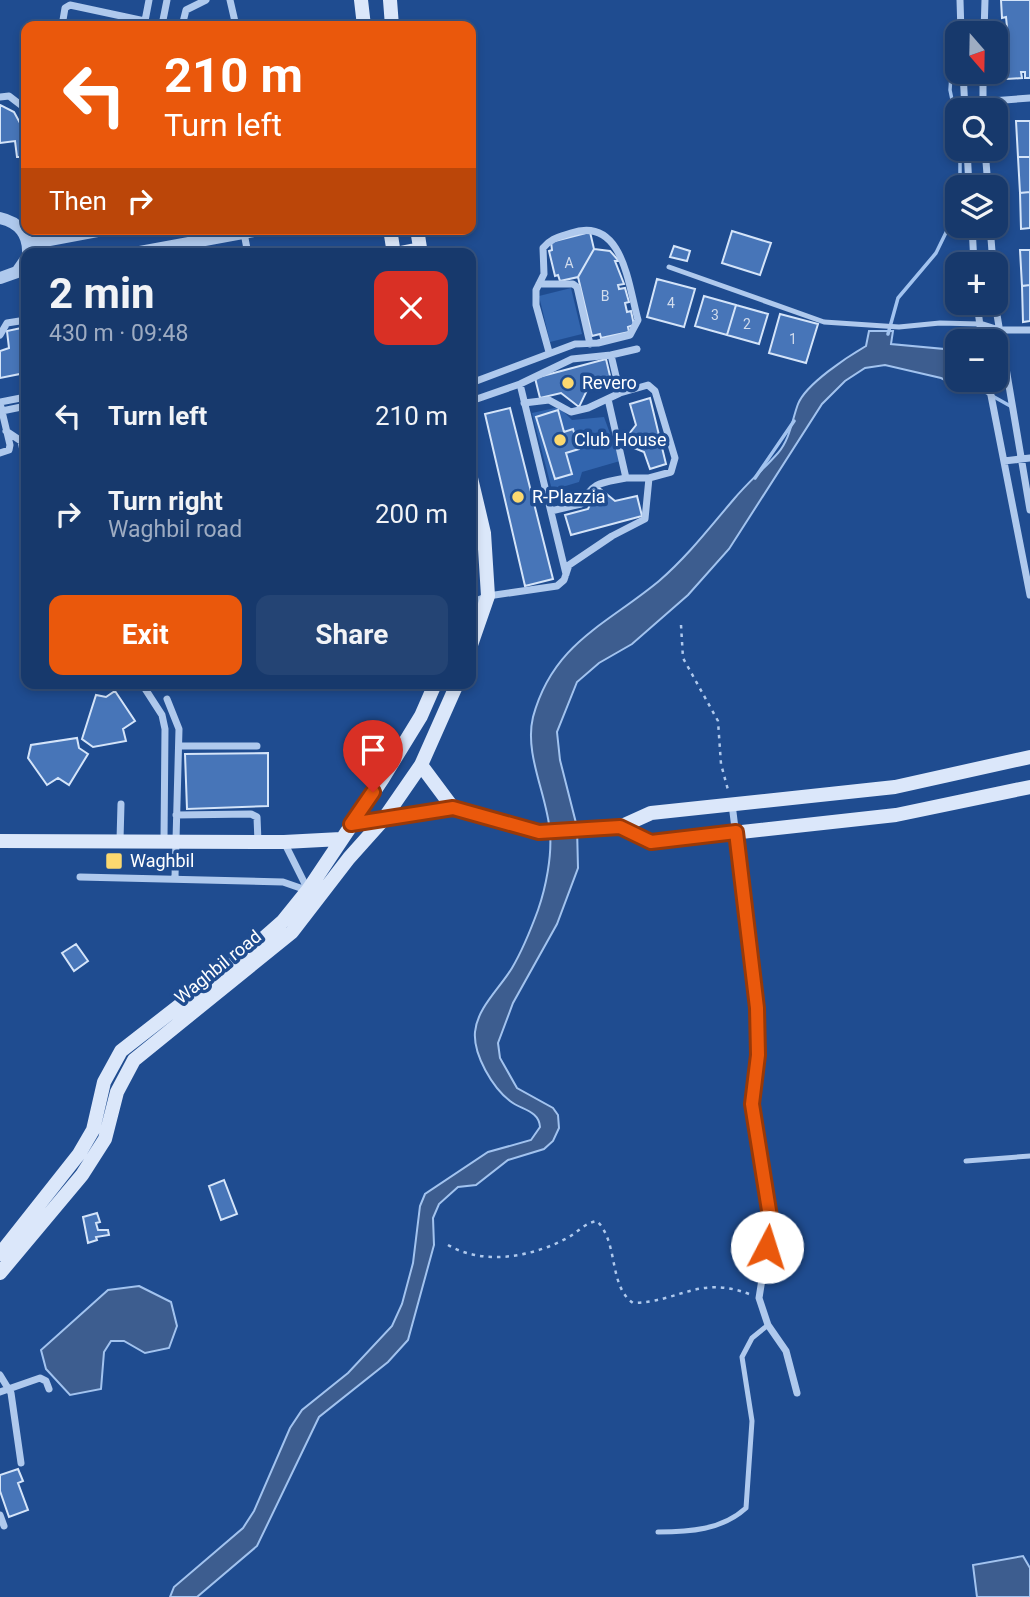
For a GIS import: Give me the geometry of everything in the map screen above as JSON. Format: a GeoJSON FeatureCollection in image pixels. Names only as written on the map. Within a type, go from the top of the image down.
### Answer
{"type":"FeatureCollection","features":[{"type":"Feature","properties":{"kind":"main road"},"geometry":{"type":"LineString","coordinates":[[361,0],[363,21]]}},
{"type":"Feature","properties":{"kind":"main road"},"geometry":{"type":"LineString","coordinates":[[390,0],[392,21]]}},
{"type":"Feature","properties":{"kind":"main road"},"geometry":{"type":"LineString","coordinates":[[476,499],[484,533],[488,596],[476,631]]}},
{"type":"Feature","properties":{"kind":"main road","name":"Waghbil road"},"geometry":{"type":"LineString","coordinates":[[314,895],[341,839],[405,742],[432,689]]}},
{"type":"Feature","properties":{"kind":"main road","name":"Waghbil road"},"geometry":{"type":"LineString","coordinates":[[0,1254],[99,1149],[106,1139],[124,1074],[140,1055],[169,1023],[269,943],[383,820],[424,760],[455,689]]}},
{"type":"Feature","properties":{"kind":"main road"},"geometry":{"type":"LineString","coordinates":[[405,742],[424,760],[453,808]]}},
{"type":"Feature","properties":{"kind":"main road"},"geometry":{"type":"LineString","coordinates":[[351,824],[453,808],[539,832],[620,827],[651,813],[895,787],[1030,757]]}},
{"type":"Feature","properties":{"kind":"main road"},"geometry":{"type":"LineString","coordinates":[[620,827],[651,842],[896,815],[1030,788]]}},
{"type":"Feature","properties":{"kind":"main road"},"geometry":{"type":"LineString","coordinates":[[0,841],[284,842],[341,839]]}},
{"type":"Feature","properties":{"kind":"main road","name":"Waghbil road"},"geometry":{"type":"LineString","coordinates":[[0,1272],[55,1196],[88,1138],[104,1082],[121,1051],[169,1023]]}},
{"type":"Feature","properties":{"kind":"main road"},"geometry":{"type":"LineString","coordinates":[[128,1045],[140,1055]]}},
{"type":"Feature","properties":{"kind":"main road"},"geometry":{"type":"LineString","coordinates":[[104,1082],[117,1092]]}},
{"type":"Feature","properties":{"kind":"main road"},"geometry":{"type":"LineString","coordinates":[[88,1138],[99,1149]]}},
{"type":"Feature","properties":{"kind":"street"},"geometry":{"type":"LineString","coordinates":[[145,21],[149,0]]}},
{"type":"Feature","properties":{"kind":"street"},"geometry":{"type":"LineString","coordinates":[[165,21],[167,0]]}},
{"type":"Feature","properties":{"kind":"street"},"geometry":{"type":"LineString","coordinates":[[184,21],[186,10],[206,0]]}},
{"type":"Feature","properties":{"kind":"street"},"geometry":{"type":"LineString","coordinates":[[230,0],[235,21]]}},
{"type":"Feature","properties":{"kind":"street"},"geometry":{"type":"LineString","coordinates":[[960,0],[961,21]]}},
{"type":"Feature","properties":{"kind":"street"},"geometry":{"type":"LineString","coordinates":[[984,21],[985,0]]}},
{"type":"Feature","properties":{"kind":"street"},"geometry":{"type":"LineString","coordinates":[[63,21],[65,8],[70,5],[125,21]]}},
{"type":"Feature","properties":{"kind":"street"},"geometry":{"type":"LineString","coordinates":[[0,97],[9,96],[21,105]]}},
{"type":"Feature","properties":{"kind":"street"},"geometry":{"type":"LineString","coordinates":[[1008,103],[1030,99]]}},
{"type":"Feature","properties":{"kind":"street"},"geometry":{"type":"LineString","coordinates":[[1,217],[21,229]]}},
{"type":"Feature","properties":{"kind":"street"},"geometry":{"type":"LineString","coordinates":[[476,380],[530,363],[549,352],[575,344],[621,340],[630,335],[638,320],[619,250],[594,230],[586,228],[550,240],[542,248],[544,274],[539,284],[536,304],[549,352]]}},
{"type":"Feature","properties":{"kind":"street"},"geometry":{"type":"LineString","coordinates":[[32,248],[83,235]]}},
{"type":"Feature","properties":{"kind":"street"},"geometry":{"type":"LineString","coordinates":[[167,248],[235,235]]}},
{"type":"Feature","properties":{"kind":"street"},"geometry":{"type":"LineString","coordinates":[[1,280],[21,267]]}},
{"type":"Feature","properties":{"kind":"street"},"geometry":{"type":"LineString","coordinates":[[539,284],[573,284],[576,287],[590,344]]}},
{"type":"Feature","properties":{"kind":"street"},"geometry":{"type":"LineString","coordinates":[[978,315],[981,329]]}},
{"type":"Feature","properties":{"kind":"street"},"geometry":{"type":"LineString","coordinates":[[0,335],[7,323],[21,321]]}},
{"type":"Feature","properties":{"kind":"street"},"geometry":{"type":"LineString","coordinates":[[980,324],[996,329]]}},
{"type":"Feature","properties":{"kind":"street"},"geometry":{"type":"LineString","coordinates":[[1008,330],[1030,330]]}},
{"type":"Feature","properties":{"kind":"street"},"geometry":{"type":"LineString","coordinates":[[476,399],[520,384],[572,359],[637,349]]}},
{"type":"Feature","properties":{"kind":"street"},"geometry":{"type":"LineString","coordinates":[[611,355],[620,393]]}},
{"type":"Feature","properties":{"kind":"street"},"geometry":{"type":"LineString","coordinates":[[520,384],[566,574]]}},
{"type":"Feature","properties":{"kind":"street"},"geometry":{"type":"LineString","coordinates":[[524,403],[549,400],[571,412],[648,385],[655,391],[675,458],[671,472],[649,478],[626,478],[597,484],[590,488],[581,504],[551,511]]}},
{"type":"Feature","properties":{"kind":"street"},"geometry":{"type":"LineString","coordinates":[[1008,387],[1030,510]]}},
{"type":"Feature","properties":{"kind":"street"},"geometry":{"type":"LineString","coordinates":[[990,392],[1030,595]]}},
{"type":"Feature","properties":{"kind":"street"},"geometry":{"type":"LineString","coordinates":[[1,405],[21,399]]}},
{"type":"Feature","properties":{"kind":"street"},"geometry":{"type":"LineString","coordinates":[[608,399],[626,478]]}},
{"type":"Feature","properties":{"kind":"street"},"geometry":{"type":"LineString","coordinates":[[1,405],[21,406]]}},
{"type":"Feature","properties":{"kind":"street"},"geometry":{"type":"LineString","coordinates":[[0,453],[9,450],[1,405]]}},
{"type":"Feature","properties":{"kind":"street"},"geometry":{"type":"LineString","coordinates":[[6,431],[21,441]]}},
{"type":"Feature","properties":{"kind":"street"},"geometry":{"type":"LineString","coordinates":[[1004,461],[1030,458]]}},
{"type":"Feature","properties":{"kind":"street"},"geometry":{"type":"LineString","coordinates":[[476,601],[488,596],[557,586],[569,565],[612,536],[645,520],[649,478]]}},
{"type":"Feature","properties":{"kind":"street"},"geometry":{"type":"LineString","coordinates":[[145,689],[162,715],[166,729],[170,840],[175,877]]}},
{"type":"Feature","properties":{"kind":"street"},"geometry":{"type":"LineString","coordinates":[[167,699],[179,729],[176,816],[170,840]]}},
{"type":"Feature","properties":{"kind":"street"},"geometry":{"type":"LineString","coordinates":[[178,746],[257,746]]}},
{"type":"Feature","properties":{"kind":"street"},"geometry":{"type":"LineString","coordinates":[[120,840],[121,804]]}},
{"type":"Feature","properties":{"kind":"street"},"geometry":{"type":"LineString","coordinates":[[732,804],[757,1008],[758,1055],[752,1104],[771,1223],[760,1298],[768,1325],[786,1351],[797,1393]]}},
{"type":"Feature","properties":{"kind":"street"},"geometry":{"type":"LineString","coordinates":[[176,816],[251,814],[257,817],[258,842]]}},
{"type":"Feature","properties":{"kind":"street"},"geometry":{"type":"LineString","coordinates":[[284,842],[314,895]]}},
{"type":"Feature","properties":{"kind":"street"},"geometry":{"type":"LineString","coordinates":[[80,877],[283,881],[314,895]]}},
{"type":"Feature","properties":{"kind":"street"},"geometry":{"type":"LineString","coordinates":[[0,1375],[11,1393],[21,1463]]}},
{"type":"Feature","properties":{"kind":"street"},"geometry":{"type":"LineString","coordinates":[[0,1392],[40,1378],[46,1381],[49,1389]]}},
{"type":"Feature","properties":{"kind":"street"},"geometry":{"type":"LineString","coordinates":[[0,1515],[4,1526]]}},
{"type":"Feature","properties":{"kind":"lane"},"geometry":{"type":"LineString","coordinates":[[669,267],[824,322],[899,327],[940,323],[980,324]]}},
{"type":"Feature","properties":{"kind":"lane"},"geometry":{"type":"LineString","coordinates":[[966,1161],[1030,1156]]}},
{"type":"Feature","properties":{"kind":"lane"},"geometry":{"type":"LineString","coordinates":[[658,1532],[683,1532],[728,1522],[746,1508],[752,1421],[742,1357],[752,1338],[768,1325]]}},
{"type":"Feature","properties":{"kind":"path"},"geometry":{"type":"LineString","coordinates":[[681,625],[683,658],[718,721],[721,764],[732,804]]}},
{"type":"Feature","properties":{"kind":"path"},"geometry":{"type":"LineString","coordinates":[[447,1245],[458,1251],[501,1259],[542,1248],[568,1237],[588,1223],[597,1221],[607,1234],[621,1290],[634,1303],[698,1287],[716,1286],[733,1288],[760,1298]]}},
{"type":"Feature","properties":{"kind":"shaded area"},"geometry":{"type":"Polygon","coordinates":[[[571,288],[582,334],[550,342],[539,296],[571,288]]]}},
{"type":"Feature","properties":{"kind":"shaded area"},"geometry":{"type":"Polygon","coordinates":[[[869,331],[893,331],[891,344],[945,349],[945,380],[885,365],[865,368],[845,381],[822,404],[729,549],[688,595],[632,644],[599,663],[577,682],[557,732],[560,760],[577,827],[578,868],[557,924],[513,1003],[498,1043],[500,1058],[517,1088],[553,1108],[558,1115],[559,1128],[553,1141],[544,1149],[508,1160],[476,1185],[458,1187],[439,1204],[433,1218],[434,1245],[408,1340],[388,1362],[319,1417],[257,1546],[197,1597],[170,1597],[174,1587],[243,1528],[254,1511],[290,1428],[302,1410],[348,1373],[392,1326],[402,1304],[413,1263],[420,1206],[425,1194],[488,1152],[531,1140],[540,1127],[536,1117],[510,1101],[491,1080],[477,1051],[475,1032],[484,1006],[512,968],[523,947],[546,882],[550,832],[531,745],[533,717],[542,692],[568,653],[670,571],[773,459],[782,448],[798,404],[809,388],[866,346],[869,331]]]}},
{"type":"Feature","properties":{"kind":"shaded area"},"geometry":{"type":"Polygon","coordinates":[[[559,407],[572,420],[604,417],[620,461],[582,472],[579,482],[552,490],[532,413],[559,407]]]}},
{"type":"Feature","properties":{"kind":"shaded area"},"geometry":{"type":"Polygon","coordinates":[[[139,1286],[171,1302],[177,1326],[169,1348],[145,1353],[124,1341],[111,1341],[104,1352],[101,1389],[70,1395],[46,1369],[41,1350],[108,1290],[139,1286]]]}},
{"type":"Feature","properties":{"kind":"shaded area"},"geometry":{"type":"Polygon","coordinates":[[[1023,1556],[1030,1568],[1030,1597],[977,1597],[973,1565],[1023,1556]]]}},
{"type":"Feature","properties":{"kind":"building"},"geometry":{"type":"Polygon","coordinates":[[[1001,0],[1030,0],[1030,78],[1025,78],[1025,72],[1021,72],[1022,78],[1008,79],[1008,21],[1006,17],[1002,18],[1001,0]]]}},
{"type":"Feature","properties":{"kind":"building"},"geometry":{"type":"Polygon","coordinates":[[[0,105],[14,112],[21,125],[21,157],[17,157],[15,141],[0,143],[0,105]]]}},
{"type":"Feature","properties":{"kind":"building"},"geometry":{"type":"Polygon","coordinates":[[[1016,121],[1030,121],[1030,157],[1018,157],[1016,121]]]}},
{"type":"Feature","properties":{"kind":"building"},"geometry":{"type":"Polygon","coordinates":[[[1018,157],[1030,157],[1030,192],[1020,193],[1018,157]]]}},
{"type":"Feature","properties":{"kind":"building"},"geometry":{"type":"Polygon","coordinates":[[[1030,192],[1030,228],[1021,229],[1020,193],[1030,192]]]}},
{"type":"Feature","properties":{"kind":"building"},"geometry":{"type":"Polygon","coordinates":[[[732,231],[771,243],[760,275],[722,263],[732,231]]]}},
{"type":"Feature","properties":{"kind":"building"},"geometry":{"type":"Polygon","coordinates":[[[590,232],[594,249],[578,277],[560,281],[558,275],[555,276],[549,251],[552,250],[551,242],[590,232]]]}},
{"type":"Feature","properties":{"kind":"building"},"geometry":{"type":"Polygon","coordinates":[[[674,246],[690,251],[687,261],[670,257],[674,246]]]}},
{"type":"Feature","properties":{"kind":"building"},"geometry":{"type":"Polygon","coordinates":[[[594,249],[610,251],[619,261],[615,261],[624,284],[618,285],[619,289],[625,288],[629,302],[625,303],[627,312],[631,311],[634,325],[628,327],[629,332],[601,338],[600,334],[592,336],[578,277],[594,249]]]}},
{"type":"Feature","properties":{"kind":"building"},"geometry":{"type":"Polygon","coordinates":[[[1020,250],[1030,250],[1030,285],[1022,286],[1020,250]]]}},
{"type":"Feature","properties":{"kind":"building"},"geometry":{"type":"Polygon","coordinates":[[[657,279],[695,289],[684,327],[647,317],[657,279]]]}},
{"type":"Feature","properties":{"kind":"building"},"geometry":{"type":"Polygon","coordinates":[[[1030,285],[1030,321],[1023,322],[1022,286],[1030,285]]]}},
{"type":"Feature","properties":{"kind":"building"},"geometry":{"type":"Polygon","coordinates":[[[704,296],[736,305],[727,335],[695,326],[704,296]]]}},
{"type":"Feature","properties":{"kind":"building"},"geometry":{"type":"Polygon","coordinates":[[[736,305],[768,314],[759,344],[727,335],[736,305]]]}},
{"type":"Feature","properties":{"kind":"building"},"geometry":{"type":"Polygon","coordinates":[[[780,314],[818,324],[806,363],[769,353],[780,314]]]}},
{"type":"Feature","properties":{"kind":"building"},"geometry":{"type":"Polygon","coordinates":[[[21,328],[21,378],[20,374],[0,378],[0,351],[9,348],[7,331],[21,328]]]}},
{"type":"Feature","properties":{"kind":"building","name":"Revero"},"geometry":{"type":"Polygon","coordinates":[[[606,359],[611,380],[589,386],[579,407],[561,393],[540,398],[535,378],[606,359]]]}},
{"type":"Feature","properties":{"kind":"building"},"geometry":{"type":"Polygon","coordinates":[[[650,398],[666,464],[650,469],[644,452],[622,443],[636,425],[630,404],[650,398]]]}},
{"type":"Feature","properties":{"kind":"building","name":"R-Plazzia"},"geometry":{"type":"Polygon","coordinates":[[[510,408],[553,579],[525,586],[485,414],[510,408]]]}},
{"type":"Feature","properties":{"kind":"building","name":"Club House"},"geometry":{"type":"Polygon","coordinates":[[[558,410],[564,432],[573,429],[579,449],[566,453],[572,474],[555,479],[536,417],[558,410]]]}},
{"type":"Feature","properties":{"kind":"building"},"geometry":{"type":"Polygon","coordinates":[[[598,487],[615,501],[637,496],[642,516],[571,535],[565,515],[588,509],[598,487]]]}},
{"type":"Feature","properties":{"kind":"building"},"geometry":{"type":"Polygon","coordinates":[[[115,691],[135,721],[123,729],[126,741],[93,747],[82,739],[96,695],[106,697],[115,691]]]}},
{"type":"Feature","properties":{"kind":"building"},"geometry":{"type":"Polygon","coordinates":[[[77,738],[79,748],[88,754],[69,785],[58,778],[47,785],[28,758],[31,745],[77,738]]]}},
{"type":"Feature","properties":{"kind":"building"},"geometry":{"type":"Polygon","coordinates":[[[268,753],[268,806],[187,809],[185,754],[268,753]]]}},
{"type":"Feature","properties":{"kind":"building"},"geometry":{"type":"Polygon","coordinates":[[[76,944],[88,961],[74,971],[62,953],[76,944]]]}},
{"type":"Feature","properties":{"kind":"building"},"geometry":{"type":"Polygon","coordinates":[[[224,1180],[237,1214],[221,1220],[209,1186],[224,1180]]]}},
{"type":"Feature","properties":{"kind":"building"},"geometry":{"type":"Polygon","coordinates":[[[97,1213],[100,1222],[96,1223],[98,1230],[108,1230],[109,1235],[96,1237],[97,1240],[88,1243],[83,1217],[97,1213]]]}},
{"type":"Feature","properties":{"kind":"building"},"geometry":{"type":"Polygon","coordinates":[[[18,1469],[23,1481],[18,1483],[28,1510],[9,1517],[0,1491],[0,1475],[18,1469]]]}},
{"type":"Feature","properties":{"kind":"waterway"},"geometry":{"type":"LineString","coordinates":[[950,84],[952,98]]}},
{"type":"Feature","properties":{"kind":"waterway"},"geometry":{"type":"LineString","coordinates":[[960,161],[960,175]]}},
{"type":"Feature","properties":{"kind":"waterway"},"geometry":{"type":"LineString","coordinates":[[888,334],[898,298],[936,253],[945,235]]}},
{"type":"Feature","properties":{"kind":"waterway"},"geometry":{"type":"LineString","coordinates":[[985,392],[1012,407]]}},
{"type":"Feature","properties":{"kind":"waterway"},"geometry":{"type":"LineString","coordinates":[[755,478],[794,421]]}},
{"type":"Feature","properties":{"kind":"place","name":"Revero"},"geometry":{"type":"Point","coordinates":[568,383]}},
{"type":"Feature","properties":{"kind":"place","name":"Club House"},"geometry":{"type":"Point","coordinates":[560,440]}},
{"type":"Feature","properties":{"kind":"place","name":"R-Plazzia"},"geometry":{"type":"Point","coordinates":[518,497]}},
{"type":"Feature","properties":{"kind":"place","name":"Waghbil"},"geometry":{"type":"Point","coordinates":[114,861]}},
{"type":"Feature","properties":{"kind":"route"},"geometry":{"type":"LineString","coordinates":[[373,792],[351,824],[453,808],[539,832],[620,827],[651,842],[736,832],[757,1008],[758,1055],[752,1104],[768,1194],[771,1223],[767,1247]]}}]}
